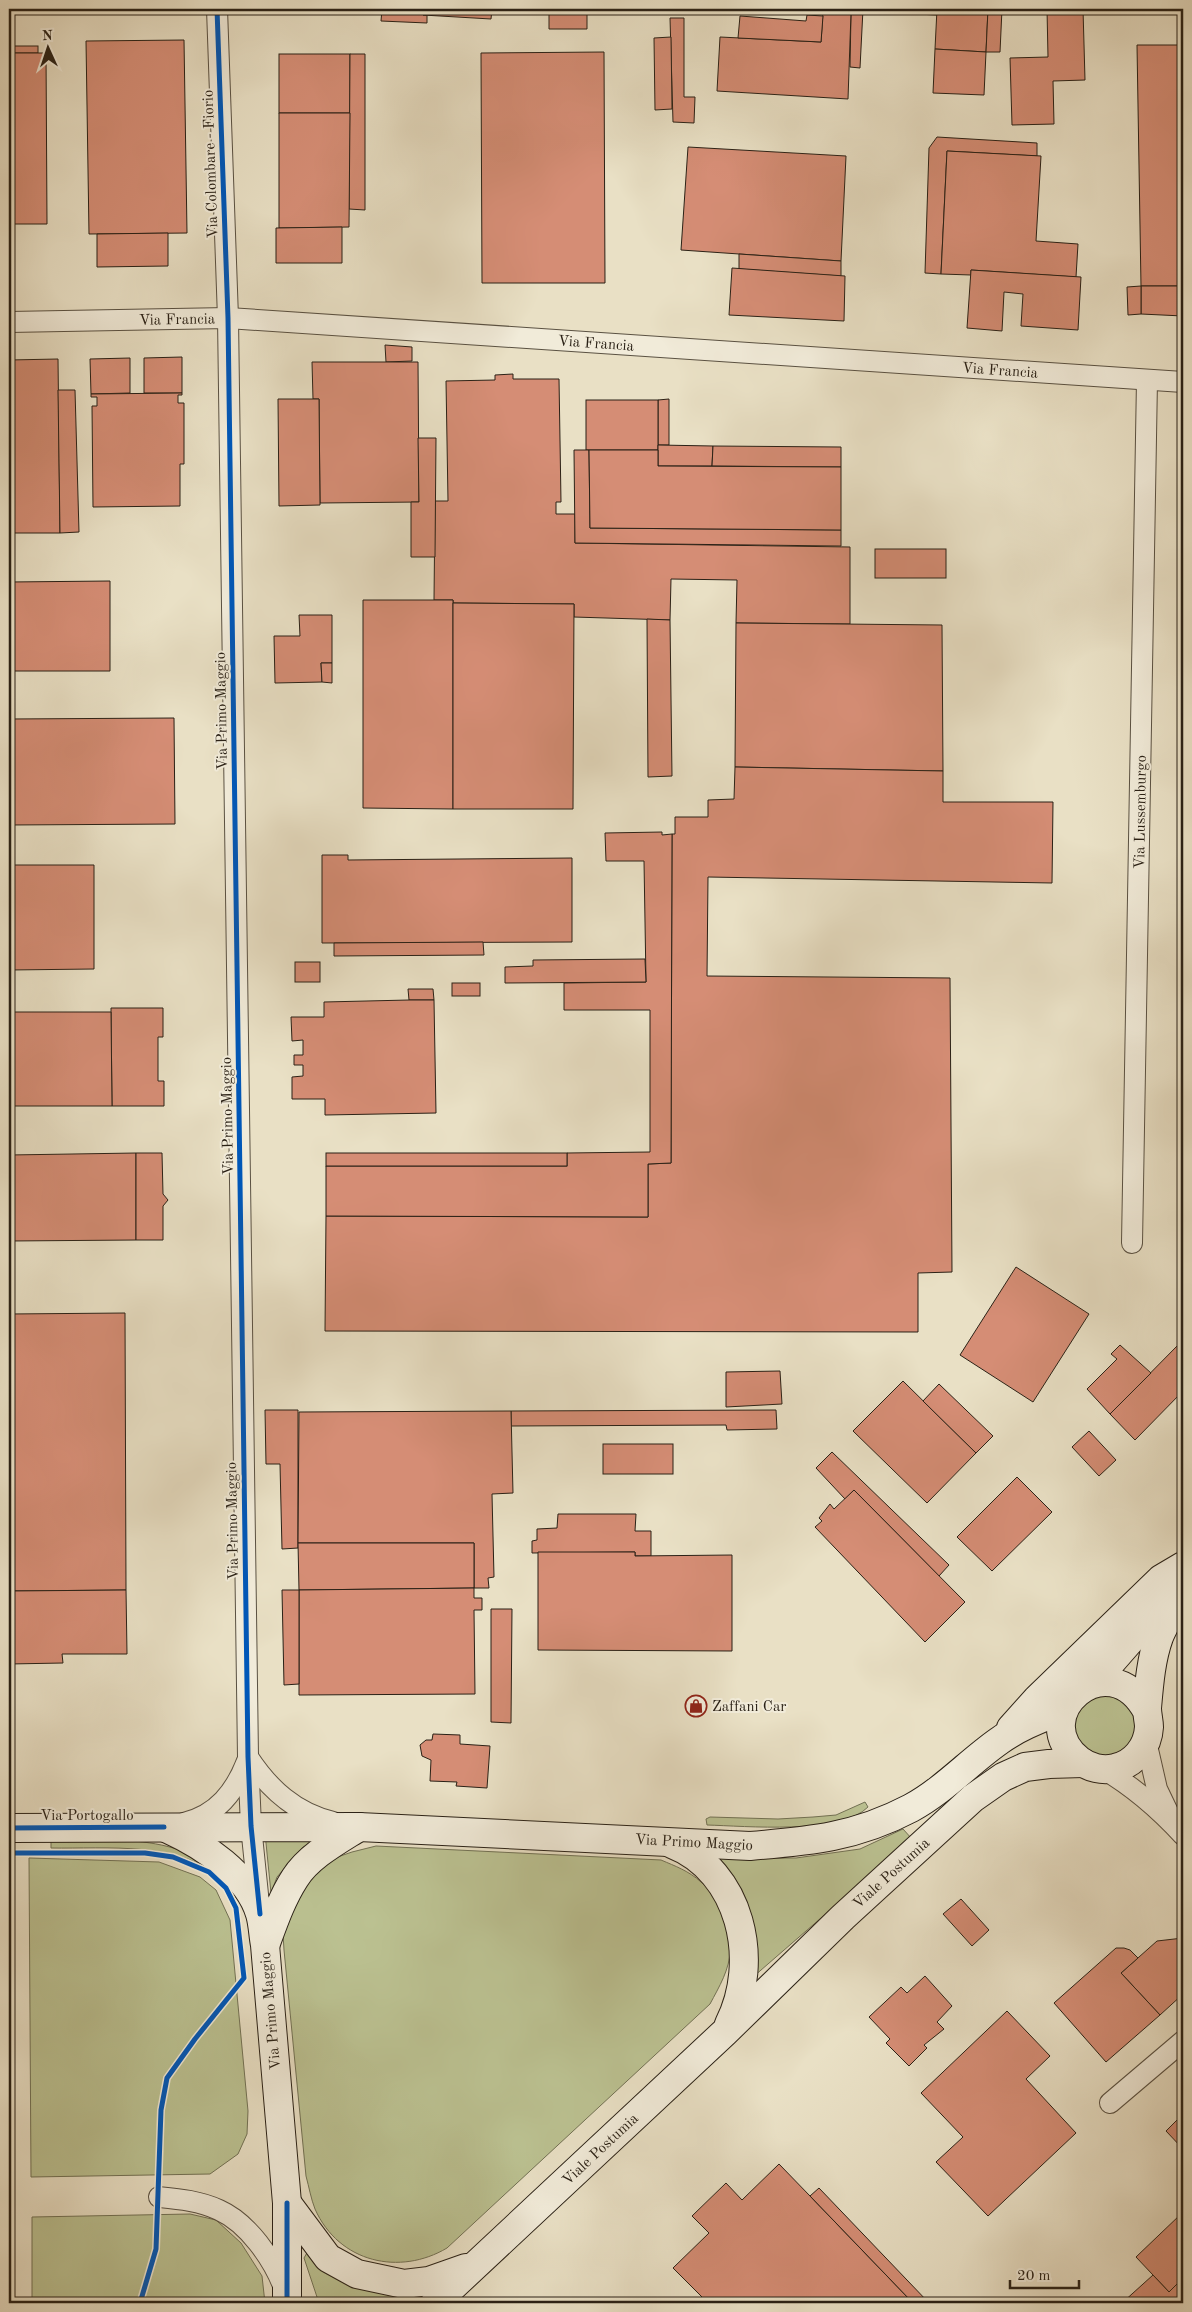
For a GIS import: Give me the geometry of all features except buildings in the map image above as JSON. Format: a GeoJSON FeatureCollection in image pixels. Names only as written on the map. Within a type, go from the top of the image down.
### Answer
{"type":"FeatureCollection","features":[{"type":"Feature","properties":{"kind":"main road"},"geometry":{"type":"LineString","coordinates":[[1000,1740],[1037,1699],[1161,1579],[1183,1566]]}},
{"type":"Feature","properties":{"kind":"main road"},"geometry":{"type":"LineString","coordinates":[[1093,1683],[1183,1579]]}},
{"type":"Feature","properties":{"kind":"main road"},"geometry":{"type":"LineString","coordinates":[[1146,1741],[1149,1727],[1147,1712],[1151,1672],[1159,1636],[1183,1594]]}},
{"type":"Feature","properties":{"kind":"main road"},"geometry":{"type":"LineString","coordinates":[[1093,1766],[1073,1755],[1066,1745],[1062,1734],[1061,1721],[1064,1709],[1071,1698],[1081,1689],[1093,1683],[1107,1682],[1120,1684],[1132,1690],[1141,1700],[1147,1712]]}},
{"type":"Feature","properties":{"kind":"main road"},"geometry":{"type":"LineString","coordinates":[[1000,1740],[1064,1709]]}},
{"type":"Feature","properties":{"kind":"main road","name":"Via Primo Maggio"},"geometry":{"type":"LineString","coordinates":[[287,2203],[265,1945],[281,1904],[296,1877],[334,1843],[359,1827],[750,1846],[814,1841],[870,1828],[912,1807],[936,1792],[1000,1740]]}},
{"type":"Feature","properties":{"kind":"main road","name":"Viale Postumia"},"geometry":{"type":"LineString","coordinates":[[435,2303],[725,2032],[843,1917],[973,1798],[1003,1777],[1025,1768],[1049,1764],[1115,1768],[1128,1763],[1139,1754],[1146,1741]]}},
{"type":"Feature","properties":{"kind":"main road","name":"Via Portogallo"},"geometry":{"type":"LineString","coordinates":[[164,1827],[191,1840],[234,1873],[251,1895],[260,1914],[265,1945]]}},
{"type":"Feature","properties":{"kind":"main road","name":"Via Portogallo"},"geometry":{"type":"LineString","coordinates":[[9,1828],[359,1827]]}},
{"type":"Feature","properties":{"kind":"main road","name":"Viale Postumia"},"geometry":{"type":"LineString","coordinates":[[665,1841],[688,1850],[704,1861],[715,1873],[739,1918],[744,1944],[744,1968],[735,2012],[725,2032]]}},
{"type":"Feature","properties":{"kind":"main road"},"geometry":{"type":"LineString","coordinates":[[287,2203],[288,2300]]}},
{"type":"Feature","properties":{"kind":"main road","name":"Viale Postumia"},"geometry":{"type":"LineString","coordinates":[[287,2203],[328,2258],[357,2274],[404,2284],[429,2280],[474,2265]]}},
{"type":"Feature","properties":{"kind":"street","name":"Via Colombare - Fiorio"},"geometry":{"type":"LineString","coordinates":[[217,9],[228,318]]}},
{"type":"Feature","properties":{"kind":"street","name":"Via Francia"},"geometry":{"type":"LineString","coordinates":[[9,322],[228,318],[1183,382]]}},
{"type":"Feature","properties":{"kind":"street","name":"Via Primo Maggio"},"geometry":{"type":"LineString","coordinates":[[228,318],[248,1757],[251,1826],[260,1914]]}},
{"type":"Feature","properties":{"kind":"street","name":"Via Lussemburgo"},"geometry":{"type":"LineString","coordinates":[[1132,1243],[1147,380]]}},
{"type":"Feature","properties":{"kind":"street"},"geometry":{"type":"LineString","coordinates":[[1146,1741],[1157,1789],[1180,1831]]}},
{"type":"Feature","properties":{"kind":"street","name":"Via Primo Maggio"},"geometry":{"type":"LineString","coordinates":[[164,1827],[193,1820],[214,1810],[233,1789],[248,1757]]}},
{"type":"Feature","properties":{"kind":"street","name":"Via Primo Maggio"},"geometry":{"type":"LineString","coordinates":[[248,1757],[266,1781],[283,1798],[300,1810],[324,1820],[359,1827]]}},
{"type":"Feature","properties":{"kind":"street"},"geometry":{"type":"LineString","coordinates":[[1093,1766],[1125,1782],[1146,1798],[1180,1831]]}},
{"type":"Feature","properties":{"kind":"street"},"geometry":{"type":"LineString","coordinates":[[1110,2103],[1183,2041]]}},
{"type":"Feature","properties":{"kind":"street"},"geometry":{"type":"LineString","coordinates":[[159,2197],[198,2203],[220,2210],[250,2233],[276,2269],[288,2300]]}},
{"type":"Feature","properties":{"kind":"green space"},"geometry":{"type":"Polygon","coordinates":[[[1095,1694],[1117,1694],[1136,1711],[1137,1734],[1122,1753],[1115,1756],[1093,1753],[1086,1749],[1076,1737],[1074,1725],[1077,1711],[1095,1694]]]}},
{"type":"Feature","properties":{"kind":"green space"},"geometry":{"type":"Polygon","coordinates":[[[865,1802],[868,1807],[855,1816],[837,1822],[815,1825],[768,1827],[707,1825],[706,1819],[710,1817],[778,1819],[836,1815],[865,1802]]]}},
{"type":"Feature","properties":{"kind":"green space"},"geometry":{"type":"Polygon","coordinates":[[[903,1829],[912,1839],[753,1977],[755,1957],[752,1925],[742,1900],[714,1858],[796,1858],[860,1849],[903,1829]]]}},
{"type":"Feature","properties":{"kind":"green space"},"geometry":{"type":"Polygon","coordinates":[[[265,1833],[324,1837],[303,1847],[277,1877],[271,1893],[265,1833]]]}},
{"type":"Feature","properties":{"kind":"green space"},"geometry":{"type":"Polygon","coordinates":[[[51,1840],[129,1841],[156,1844],[180,1850],[203,1861],[223,1876],[239,1898],[236,1898],[225,1882],[208,1869],[188,1859],[166,1853],[119,1848],[51,1848],[51,1840]]]}},
{"type":"Feature","properties":{"kind":"green space"},"geometry":{"type":"Polygon","coordinates":[[[376,1846],[661,1860],[692,1875],[707,1888],[718,1904],[726,1922],[730,1941],[730,1957],[726,1971],[710,2004],[447,2248],[429,2257],[410,2261],[391,2262],[372,2259],[355,2252],[339,2242],[326,2227],[315,2209],[306,2176],[284,1950],[283,1934],[304,1884],[329,1860],[376,1846]]]}},
{"type":"Feature","properties":{"kind":"green space"},"geometry":{"type":"Polygon","coordinates":[[[29,1858],[159,1862],[200,1877],[216,1890],[230,1920],[248,2111],[247,2134],[238,2154],[210,2174],[31,2177],[29,1858]]]}},
{"type":"Feature","properties":{"kind":"green space"},"geometry":{"type":"Polygon","coordinates":[[[190,2214],[216,2220],[241,2243],[262,2276],[265,2303],[32,2303],[32,2217],[190,2214]]]}},
{"type":"Feature","properties":{"kind":"green space"},"geometry":{"type":"Polygon","coordinates":[[[308,2251],[427,2293],[417,2303],[319,2303],[304,2258],[308,2251]]]}},
{"type":"Feature","properties":{"kind":"cycle path"},"geometry":{"type":"LineString","coordinates":[[217,9],[228,318],[248,1757],[251,1826],[260,1914]]}},
{"type":"Feature","properties":{"kind":"cycle path"},"geometry":{"type":"LineString","coordinates":[[9,1828],[164,1827]]}},
{"type":"Feature","properties":{"kind":"cycle path"},"geometry":{"type":"LineString","coordinates":[[9,1853],[145,1853],[173,1857],[209,1872],[226,1888],[236,1908],[244,1978],[195,2039],[167,2078],[161,2110],[156,2249],[140,2303]]}},
{"type":"Feature","properties":{"kind":"cycle path"},"geometry":{"type":"LineString","coordinates":[[287,2203],[287,2303]]}},
{"type":"Feature","properties":{"kind":"place","name":"Zaffani Car"},"geometry":{"type":"Point","coordinates":[696,1706]}}]}
